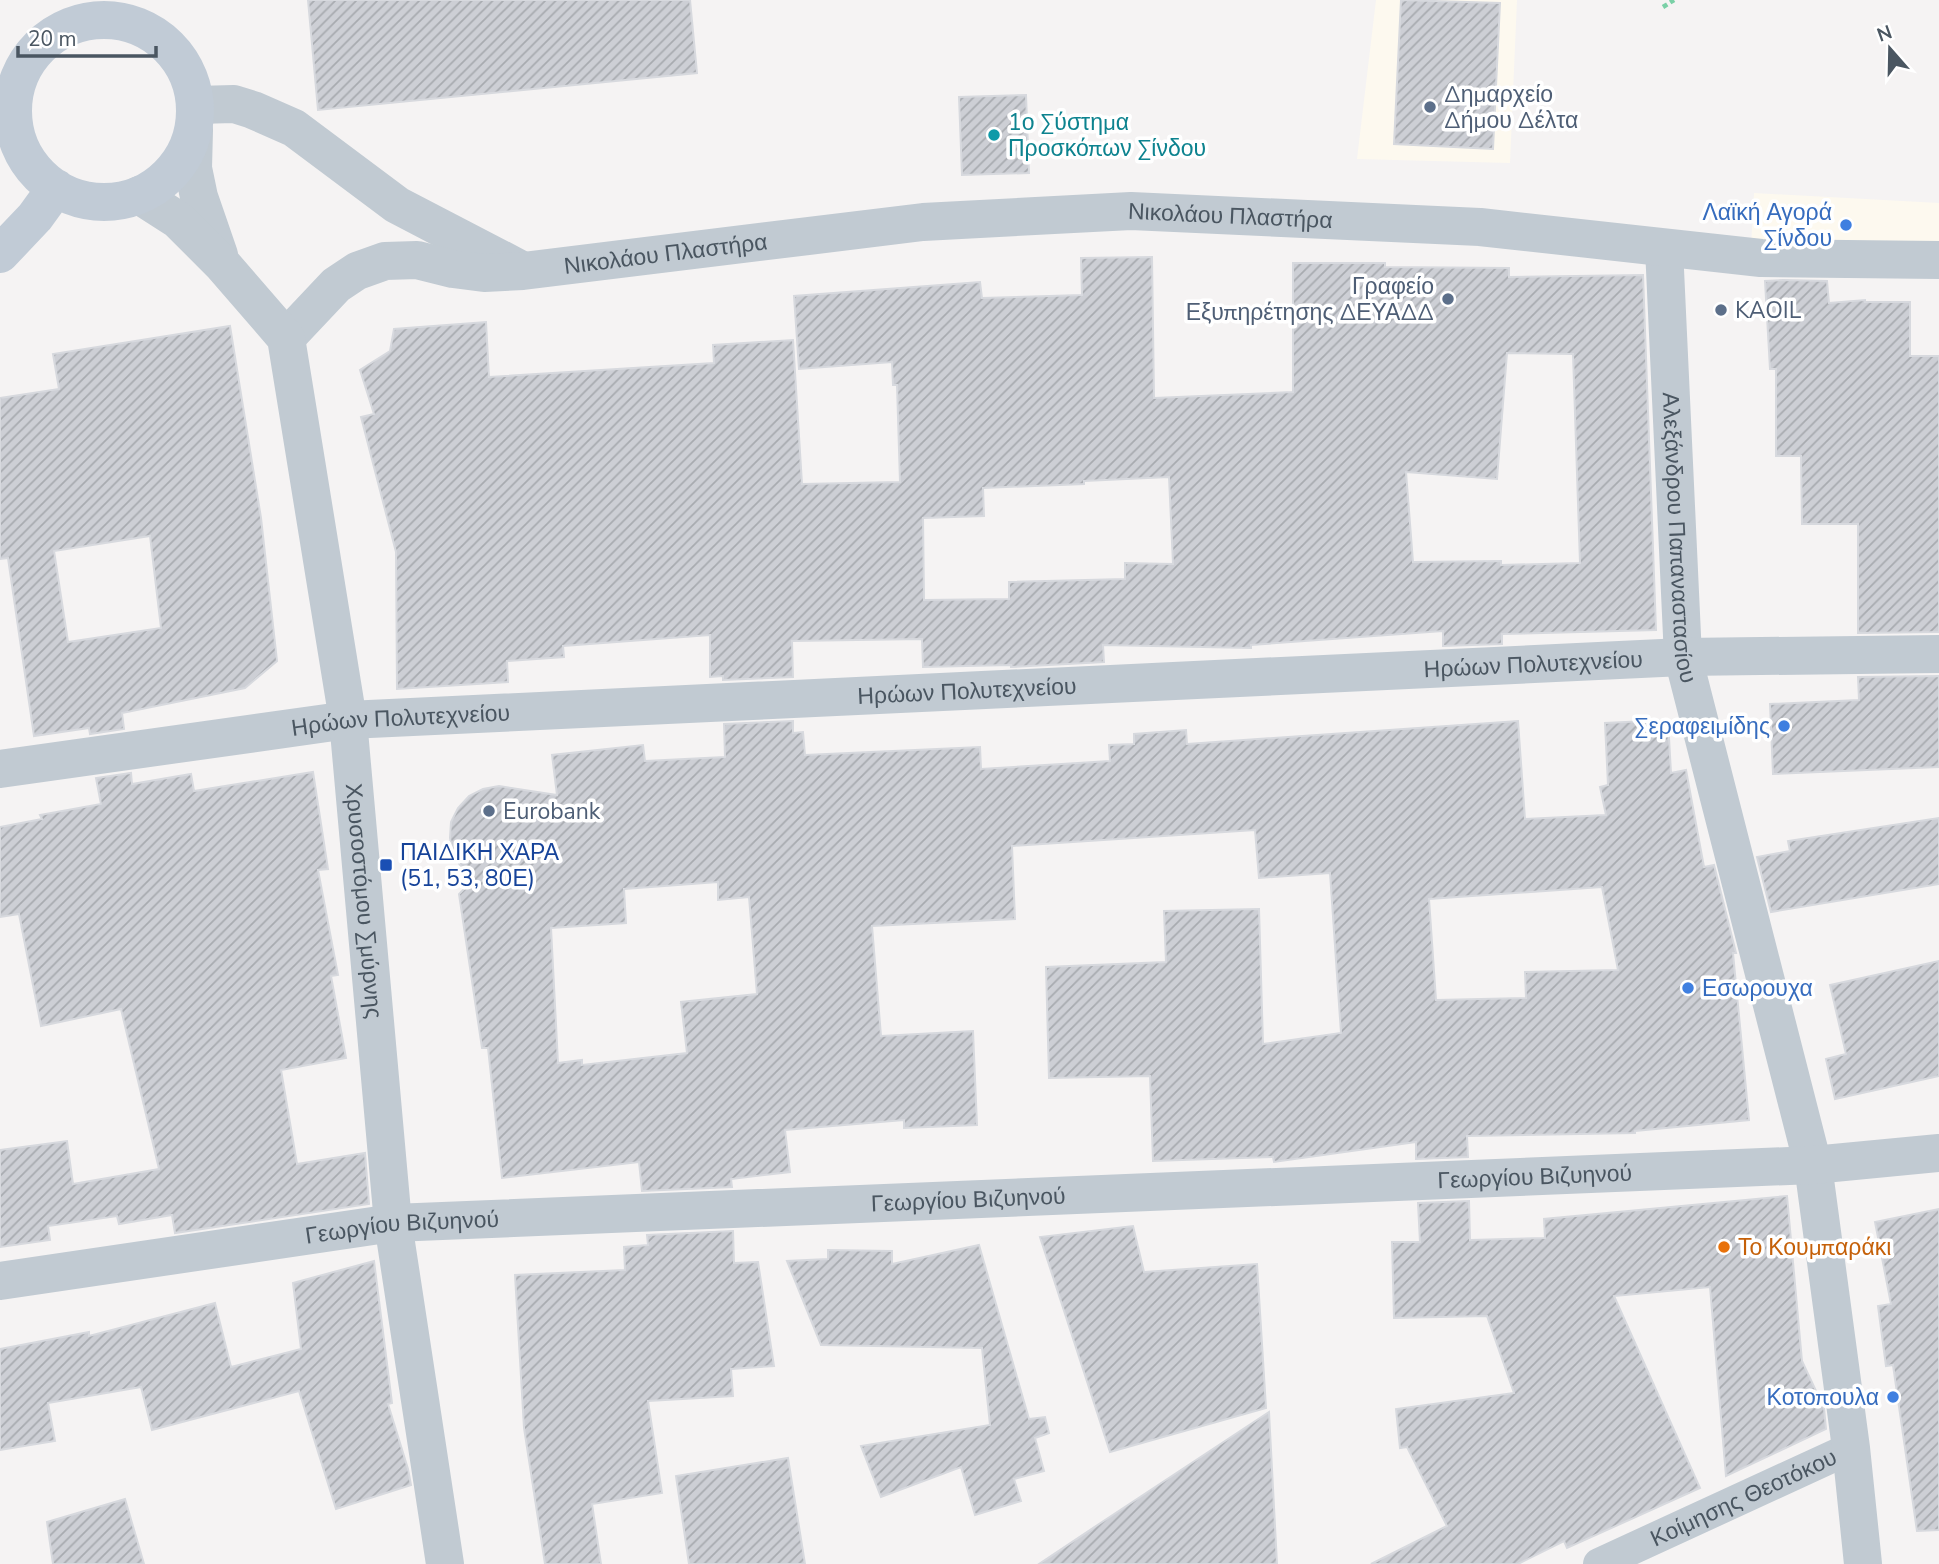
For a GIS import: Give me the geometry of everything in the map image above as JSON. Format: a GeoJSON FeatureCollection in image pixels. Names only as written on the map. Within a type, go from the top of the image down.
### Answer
{"type":"FeatureCollection","features":[{"type":"Feature","properties":{"kind":"main road"},"geometry":{"type":"LineString","coordinates":[[107,20],[133,24],[157,36],[176,55],[190,78],[195,117],[183,157],[164,180],[139,195],[118,201],[97,202],[75,197],[56,188],[37,172],[23,153],[7,121],[20,76],[17,56],[79,23],[107,20]]}},
{"type":"Feature","properties":{"kind":"main road"},"geometry":{"type":"LineString","coordinates":[[0,254],[35,217],[56,188]]}},
{"type":"Feature","properties":{"kind":"street"},"geometry":{"type":"LineString","coordinates":[[222,264],[199,197],[194,168],[195,117],[234,104],[294,128],[397,205],[523,271]]}},
{"type":"Feature","properties":{"kind":"street"},"geometry":{"type":"LineString","coordinates":[[139,195],[178,220],[222,264],[286,338]]}},
{"type":"Feature","properties":{"kind":"street","name":"Νικολάου Πλαστήρα"},"geometry":{"type":"LineString","coordinates":[[286,338],[336,285],[357,271],[385,261],[417,260],[484,273],[523,271],[923,222],[1131,211],[1480,227],[1760,258],[1939,260]]}},
{"type":"Feature","properties":{"kind":"street","name":"Αλεξάνδρου Παπαναστασίου"},"geometry":{"type":"LineString","coordinates":[[1664,248],[1682,657],[1813,1165],[1852,1448],[1863,1564]]}},
{"type":"Feature","properties":{"kind":"street","name":"Χρυσοστόμου Σμύρνης"},"geometry":{"type":"LineString","coordinates":[[286,338],[348,720],[393,1223],[445,1564]]}},
{"type":"Feature","properties":{"kind":"street","name":"Ηρώων Πολυτεχνείου"},"geometry":{"type":"LineString","coordinates":[[0,769],[348,720],[1682,657],[1939,654]]}},
{"type":"Feature","properties":{"kind":"street","name":"Γεωργίου Βιζυηνού"},"geometry":{"type":"LineString","coordinates":[[0,1281],[393,1223],[1813,1165],[1939,1153]]}},
{"type":"Feature","properties":{"kind":"street","name":"Κοίμησης Θεοτόκου"},"geometry":{"type":"LineString","coordinates":[[1599,1564],[1852,1448]]}},
{"type":"Feature","properties":{"kind":"path"},"geometry":{"type":"LineString","coordinates":[[1663,7],[1674,0]]}},
{"type":"Feature","properties":{"kind":"shaded area"},"geometry":{"type":"Polygon","coordinates":[[[1376,0],[1517,0],[1510,163],[1357,159],[1376,0]]]}},
{"type":"Feature","properties":{"kind":"shaded area","name":"Λαϊκή Αγορά Σίνδου"},"geometry":{"type":"Polygon","coordinates":[[[1754,193],[1939,203],[1939,256],[1751,246],[1754,193]]]}},
{"type":"Feature","properties":{"kind":"building"},"geometry":{"type":"Polygon","coordinates":[[[308,0],[690,0],[697,73],[318,110],[308,0]]]}},
{"type":"Feature","properties":{"kind":"building"},"geometry":{"type":"Polygon","coordinates":[[[1401,0],[1500,3],[1493,149],[1394,144],[1401,0]]]}},
{"type":"Feature","properties":{"kind":"building","name":"1ο Σύστημα Προσκόπων Σίνδου"},"geometry":{"type":"Polygon","coordinates":[[[1026,95],[1029,173],[962,175],[959,97],[1026,95]]]}},
{"type":"Feature","properties":{"kind":"building"},"geometry":{"type":"Polygon","coordinates":[[[1152,257],[1154,398],[1293,392],[1293,263],[1385,263],[1385,267],[1509,268],[1509,277],[1643,275],[1656,630],[1502,634],[1502,644],[1443,646],[1443,631],[1251,645],[1251,648],[1103,645],[1104,662],[1011,667],[923,667],[922,639],[792,641],[793,677],[723,680],[723,676],[710,677],[710,635],[563,646],[564,657],[507,661],[508,682],[397,689],[396,552],[361,417],[374,414],[360,370],[390,351],[394,329],[486,322],[489,377],[714,363],[713,345],[793,340],[802,484],[900,482],[897,385],[893,385],[892,362],[799,369],[794,296],[980,282],[982,298],[1082,295],[1081,258],[1152,257]],[[1507,353],[1497,479],[1406,472],[1413,562],[1501,561],[1501,565],[1580,563],[1573,354],[1507,353]],[[1169,477],[983,488],[984,516],[923,518],[924,600],[1009,599],[1009,582],[1125,579],[1125,563],[1173,564],[1169,477]]]}},
{"type":"Feature","properties":{"kind":"building"},"geometry":{"type":"Polygon","coordinates":[[[1765,281],[1827,281],[1829,303],[1865,300],[1910,302],[1910,356],[1939,356],[1939,632],[1858,633],[1858,524],[1802,524],[1801,456],[1776,456],[1776,369],[1770,369],[1765,281]]]}},
{"type":"Feature","properties":{"kind":"building"},"geometry":{"type":"Polygon","coordinates":[[[230,326],[261,518],[277,661],[245,688],[122,713],[124,729],[90,734],[89,728],[34,736],[8,558],[0,559],[0,398],[59,389],[53,354],[230,326]],[[150,536],[54,551],[68,642],[161,628],[150,536]]]}},
{"type":"Feature","properties":{"kind":"building"},"geometry":{"type":"Polygon","coordinates":[[[1939,676],[1939,767],[1773,774],[1770,704],[1859,700],[1858,677],[1939,676]]]}},
{"type":"Feature","properties":{"kind":"building"},"geometry":{"type":"Polygon","coordinates":[[[1668,720],[1671,773],[1686,770],[1704,867],[1714,865],[1736,953],[1733,953],[1749,1120],[1635,1133],[1467,1136],[1468,1157],[1416,1159],[1416,1142],[1274,1162],[1273,1157],[1153,1161],[1150,1076],[1049,1078],[1046,967],[1166,962],[1164,911],[1259,909],[1263,1044],[1341,1033],[1330,873],[1259,878],[1255,830],[1012,846],[1015,919],[872,926],[881,1036],[973,1031],[977,1125],[904,1128],[904,1120],[785,1130],[790,1172],[731,1179],[732,1187],[642,1191],[639,1162],[502,1178],[488,1048],[482,1048],[459,894],[471,882],[453,854],[451,822],[458,808],[469,796],[483,789],[499,786],[557,795],[552,755],[643,745],[645,761],[725,757],[724,724],[793,721],[793,733],[803,732],[805,755],[980,747],[981,769],[1110,761],[1109,745],[1134,744],[1134,734],[1186,730],[1187,744],[1518,721],[1525,819],[1606,815],[1600,787],[1608,785],[1605,723],[1668,720]],[[718,882],[624,889],[626,923],[551,928],[558,1063],[582,1060],[582,1065],[687,1053],[681,1002],[757,994],[749,897],[718,900],[718,882]],[[1602,887],[1429,899],[1436,1000],[1526,998],[1525,972],[1618,970],[1602,887]]]}},
{"type":"Feature","properties":{"kind":"building"},"geometry":{"type":"Polygon","coordinates":[[[313,772],[328,869],[318,870],[338,975],[331,976],[346,1058],[281,1070],[297,1164],[365,1153],[369,1204],[175,1233],[172,1215],[119,1224],[117,1216],[48,1226],[50,1240],[0,1247],[0,1150],[67,1141],[73,1184],[159,1169],[121,1009],[41,1026],[19,914],[0,917],[0,827],[42,819],[40,815],[101,804],[96,778],[131,773],[132,784],[191,774],[194,791],[313,772]]]}},
{"type":"Feature","properties":{"kind":"building"},"geometry":{"type":"Polygon","coordinates":[[[1939,818],[1939,884],[1771,912],[1757,857],[1790,851],[1788,841],[1939,818]]]}},
{"type":"Feature","properties":{"kind":"building"},"geometry":{"type":"Polygon","coordinates":[[[1939,961],[1939,1076],[1835,1099],[1826,1059],[1846,1054],[1830,985],[1939,961]]]}},
{"type":"Feature","properties":{"kind":"building"},"geometry":{"type":"Polygon","coordinates":[[[1787,1196],[1802,1361],[1824,1408],[1826,1429],[1726,1476],[1710,1287],[1614,1296],[1700,1488],[1567,1548],[1564,1541],[1518,1564],[1371,1564],[1447,1526],[1407,1447],[1400,1448],[1396,1409],[1514,1393],[1487,1316],[1394,1318],[1392,1242],[1420,1242],[1418,1203],[1469,1201],[1470,1240],[1545,1238],[1544,1219],[1787,1196]]]}},
{"type":"Feature","properties":{"kind":"building"},"geometry":{"type":"Polygon","coordinates":[[[1939,1209],[1939,1530],[1917,1531],[1893,1365],[1886,1366],[1878,1306],[1891,1304],[1875,1222],[1939,1209]]]}},
{"type":"Feature","properties":{"kind":"building"},"geometry":{"type":"Polygon","coordinates":[[[1133,1226],[1144,1272],[1257,1264],[1266,1408],[1110,1452],[1040,1237],[1133,1226]]]}},
{"type":"Feature","properties":{"kind":"building"},"geometry":{"type":"Polygon","coordinates":[[[733,1231],[734,1263],[758,1262],[774,1366],[731,1369],[733,1396],[648,1401],[662,1493],[592,1504],[601,1564],[545,1564],[524,1428],[515,1275],[625,1270],[624,1247],[648,1245],[647,1235],[733,1231]]]}},
{"type":"Feature","properties":{"kind":"building"},"geometry":{"type":"Polygon","coordinates":[[[979,1245],[1029,1419],[1045,1417],[1049,1433],[1035,1438],[1044,1471],[1014,1479],[1021,1501],[975,1515],[961,1467],[881,1497],[861,1446],[990,1425],[982,1348],[821,1345],[787,1261],[828,1259],[828,1250],[892,1251],[892,1264],[979,1245]]]}},
{"type":"Feature","properties":{"kind":"building"},"geometry":{"type":"Polygon","coordinates":[[[374,1261],[392,1403],[388,1404],[411,1485],[336,1509],[299,1391],[152,1430],[141,1387],[48,1403],[55,1441],[0,1450],[0,1349],[89,1332],[89,1336],[215,1303],[231,1367],[301,1349],[293,1283],[374,1261]]]}},
{"type":"Feature","properties":{"kind":"building"},"geometry":{"type":"Polygon","coordinates":[[[1269,1412],[1277,1564],[1039,1564],[1102,1522],[1269,1412]]]}},
{"type":"Feature","properties":{"kind":"building"},"geometry":{"type":"Polygon","coordinates":[[[788,1458],[805,1564],[689,1564],[676,1476],[788,1458]]]}},
{"type":"Feature","properties":{"kind":"building"},"geometry":{"type":"Polygon","coordinates":[[[125,1499],[144,1564],[53,1564],[47,1522],[125,1499]]]}},
{"type":"Feature","properties":{"kind":"place","name":"Δημαρχείο Δήμου Δέλτα"},"geometry":{"type":"Point","coordinates":[1430,107]}},
{"type":"Feature","properties":{"kind":"place","name":"1ο Σύστημα Προσκόπων Σίνδου"},"geometry":{"type":"Point","coordinates":[994,135]}},
{"type":"Feature","properties":{"kind":"place","name":"Λαϊκή Αγορά Σίνδου"},"geometry":{"type":"Point","coordinates":[1846,225]}},
{"type":"Feature","properties":{"kind":"place","name":"Γραφείο Εξυπηρέτησης ΔΕΥΑΔΔ"},"geometry":{"type":"Point","coordinates":[1448,299]}},
{"type":"Feature","properties":{"kind":"place","name":"KAOIL"},"geometry":{"type":"Point","coordinates":[1721,310]}},
{"type":"Feature","properties":{"kind":"place","name":"Σεραφειμίδης"},"geometry":{"type":"Point","coordinates":[1784,726]}},
{"type":"Feature","properties":{"kind":"place","name":"Eurobank"},"geometry":{"type":"Point","coordinates":[489,811]}},
{"type":"Feature","properties":{"kind":"place","name":"ΠΑΙΔΙΚΗ ΧΑΡΑ (51, 53, 80Ε)"},"geometry":{"type":"Point","coordinates":[386,865]}},
{"type":"Feature","properties":{"kind":"place","name":"Εσωρουχα"},"geometry":{"type":"Point","coordinates":[1688,988]}},
{"type":"Feature","properties":{"kind":"place","name":"Το Κουμπαράκι"},"geometry":{"type":"Point","coordinates":[1724,1247]}},
{"type":"Feature","properties":{"kind":"place","name":"Κοτοπουλα"},"geometry":{"type":"Point","coordinates":[1893,1397]}}]}
